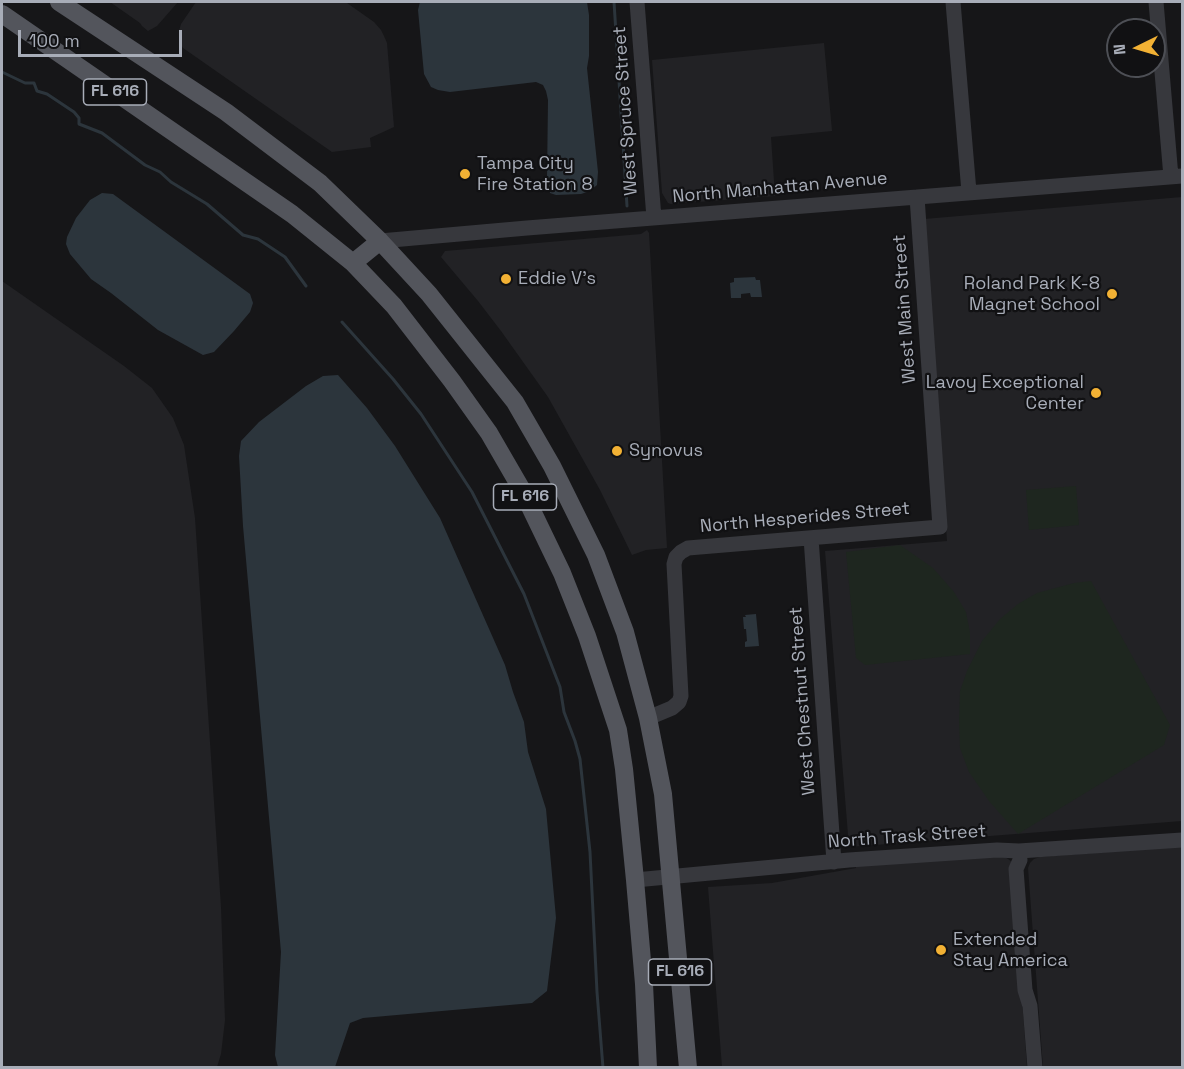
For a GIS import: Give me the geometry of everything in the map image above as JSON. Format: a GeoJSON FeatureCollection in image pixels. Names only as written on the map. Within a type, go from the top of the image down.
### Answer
{"type":"FeatureCollection","features":[{"type":"Feature","properties":{"kind":"main road","name":"FL 616"},"geometry":{"type":"LineString","coordinates":[[59,2],[226,112],[320,183],[380,241],[429,294],[515,402],[552,466],[596,555],[626,632],[648,718],[663,794],[688,1068]]}},
{"type":"Feature","properties":{"kind":"main road","name":"FL 616"},"geometry":{"type":"LineString","coordinates":[[2,14],[292,213],[353,263],[394,306],[489,433],[522,490],[562,573],[587,636],[618,730],[635,880],[644,984],[648,1068]]}},
{"type":"Feature","properties":{"kind":"main road"},"geometry":{"type":"LineString","coordinates":[[353,263],[380,241]]}},
{"type":"Feature","properties":{"kind":"street","name":"West Spruce Street"},"geometry":{"type":"LineString","coordinates":[[637,2],[654,218]]}},
{"type":"Feature","properties":{"kind":"street"},"geometry":{"type":"LineString","coordinates":[[953,2],[969,192]]}},
{"type":"Feature","properties":{"kind":"street"},"geometry":{"type":"LineString","coordinates":[[1156,2],[1177,176]]}},
{"type":"Feature","properties":{"kind":"street","name":"North Manhattan Avenue"},"geometry":{"type":"LineString","coordinates":[[380,241],[1177,176]]}},
{"type":"Feature","properties":{"kind":"street","name":"West Main Street"},"geometry":{"type":"LineString","coordinates":[[917,197],[940,526]]}},
{"type":"Feature","properties":{"kind":"street","name":"North Hesperides Street"},"geometry":{"type":"LineString","coordinates":[[648,718],[672,708],[679,702],[681,696],[674,564],[681,552],[688,548],[940,526]]}},
{"type":"Feature","properties":{"kind":"street","name":"West Chestnut Street"},"geometry":{"type":"LineString","coordinates":[[811,538],[834,861]]}},
{"type":"Feature","properties":{"kind":"street","name":"North Trask Street"},"geometry":{"type":"LineString","coordinates":[[635,880],[834,861],[997,849],[1019,855],[1182,840]]}},
{"type":"Feature","properties":{"kind":"street"},"geometry":{"type":"LineString","coordinates":[[1019,855],[1025,869],[1026,948],[1034,990],[1030,1006],[1035,1068]]}},
{"type":"Feature","properties":{"kind":"shaded area"},"geometry":{"type":"Polygon","coordinates":[[[110,2],[178,2],[157,26],[148,31],[110,2]]]}},
{"type":"Feature","properties":{"kind":"shaded area"},"geometry":{"type":"Polygon","coordinates":[[[196,2],[347,3],[374,22],[387,43],[394,127],[370,138],[371,147],[332,152],[183,48],[180,44],[179,31],[181,24],[196,2]]]}},
{"type":"Feature","properties":{"kind":"shaded area"},"geometry":{"type":"Polygon","coordinates":[[[420,2],[587,2],[589,56],[587,68],[598,172],[597,185],[581,194],[556,195],[550,193],[547,178],[548,100],[543,85],[536,82],[450,92],[431,87],[424,74],[418,10],[420,2]]]}},
{"type":"Feature","properties":{"kind":"shaded area"},"geometry":{"type":"Polygon","coordinates":[[[824,43],[832,131],[771,137],[775,196],[668,203],[662,193],[652,60],[824,43]]]}},
{"type":"Feature","properties":{"kind":"shaded area"},"geometry":{"type":"Polygon","coordinates":[[[102,193],[113,194],[250,294],[253,303],[250,312],[214,352],[203,355],[158,330],[91,279],[70,254],[66,244],[67,237],[76,218],[90,200],[102,193]]]}},
{"type":"Feature","properties":{"kind":"shaded area"},"geometry":{"type":"Polygon","coordinates":[[[1182,197],[1182,821],[849,847],[825,551],[947,541],[924,219],[1182,197]]]}},
{"type":"Feature","properties":{"kind":"shaded area"},"geometry":{"type":"Polygon","coordinates":[[[647,230],[649,233],[667,548],[646,550],[632,555],[600,490],[548,397],[501,331],[441,257],[445,251],[641,234],[647,230]]]}},
{"type":"Feature","properties":{"kind":"shaded area"},"geometry":{"type":"Polygon","coordinates":[[[755,277],[756,280],[760,280],[762,297],[751,297],[750,293],[741,294],[741,298],[731,298],[730,283],[734,282],[734,278],[755,277]]]}},
{"type":"Feature","properties":{"kind":"shaded area"},"geometry":{"type":"Polygon","coordinates":[[[2,281],[152,388],[173,418],[184,445],[195,518],[221,907],[225,1020],[217,1067],[2,1067],[2,281]]]}},
{"type":"Feature","properties":{"kind":"shaded area"},"geometry":{"type":"Polygon","coordinates":[[[338,375],[367,408],[395,446],[440,518],[505,665],[524,722],[528,752],[546,809],[556,918],[547,991],[532,1003],[363,1018],[350,1023],[335,1067],[278,1067],[275,1055],[281,952],[243,526],[239,456],[241,441],[259,422],[306,386],[323,376],[338,375]]]}},
{"type":"Feature","properties":{"kind":"shaded area"},"geometry":{"type":"Polygon","coordinates":[[[1076,486],[1079,525],[1029,530],[1026,490],[1076,486]]]}},
{"type":"Feature","properties":{"kind":"shaded area"},"geometry":{"type":"Polygon","coordinates":[[[900,545],[933,568],[954,592],[966,612],[970,633],[970,654],[865,665],[856,658],[846,552],[900,545]]]}},
{"type":"Feature","properties":{"kind":"shaded area"},"geometry":{"type":"Polygon","coordinates":[[[1091,581],[1170,725],[1164,745],[1018,834],[989,801],[969,772],[960,748],[960,691],[982,641],[1000,619],[1018,604],[1037,593],[1091,581]]]}},
{"type":"Feature","properties":{"kind":"shaded area"},"geometry":{"type":"Polygon","coordinates":[[[756,614],[759,646],[745,647],[747,641],[743,617],[756,614]]]}},
{"type":"Feature","properties":{"kind":"shaded area"},"geometry":{"type":"Polygon","coordinates":[[[1182,846],[1182,1067],[1043,1067],[1028,868],[1030,863],[1040,857],[1182,846]]]}},
{"type":"Feature","properties":{"kind":"shaded area"},"geometry":{"type":"Polygon","coordinates":[[[1004,856],[1012,862],[1027,1067],[722,1067],[708,887],[772,883],[856,868],[856,865],[1004,856]]]}},
{"type":"Feature","properties":{"kind":"waterway"},"geometry":{"type":"LineString","coordinates":[[614,2],[627,206]]}},
{"type":"Feature","properties":{"kind":"waterway"},"geometry":{"type":"LineString","coordinates":[[2,72],[25,83],[34,83],[37,91],[47,94],[74,112],[79,118],[79,124],[102,133],[145,165],[160,172],[171,182],[207,204],[243,235],[258,239],[285,257],[306,286]]}},
{"type":"Feature","properties":{"kind":"waterway"},"geometry":{"type":"LineString","coordinates":[[342,322],[421,414],[472,492],[524,594],[560,687],[564,712],[580,759],[590,852],[603,1068]]}},
{"type":"Feature","properties":{"kind":"place","name":"Tampa City Fire Station 8"},"geometry":{"type":"Point","coordinates":[465,174]}},
{"type":"Feature","properties":{"kind":"place","name":"Eddie V's"},"geometry":{"type":"Point","coordinates":[506,279]}},
{"type":"Feature","properties":{"kind":"place","name":"Roland Park K-8 Magnet School"},"geometry":{"type":"Point","coordinates":[1112,294]}},
{"type":"Feature","properties":{"kind":"place","name":"Lavoy Exceptional Center"},"geometry":{"type":"Point","coordinates":[1096,393]}},
{"type":"Feature","properties":{"kind":"place","name":"Synovus"},"geometry":{"type":"Point","coordinates":[617,451]}},
{"type":"Feature","properties":{"kind":"place","name":"Extended Stay America"},"geometry":{"type":"Point","coordinates":[941,950]}}]}
